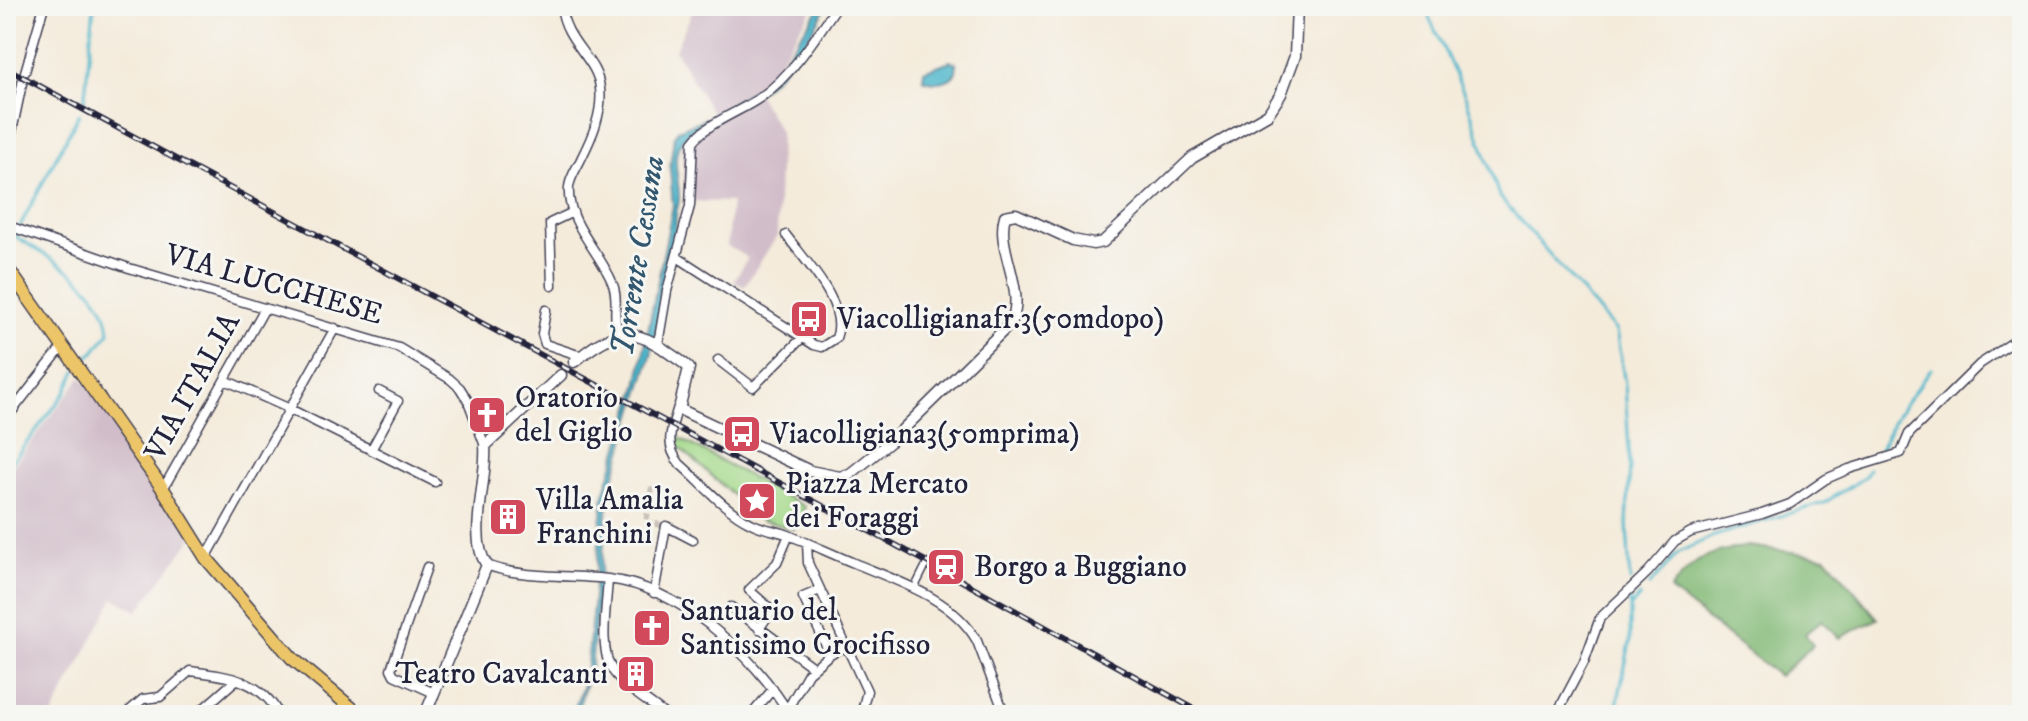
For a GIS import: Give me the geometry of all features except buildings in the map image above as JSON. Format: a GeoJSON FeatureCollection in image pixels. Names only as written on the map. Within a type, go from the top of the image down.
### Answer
{"type":"FeatureCollection","features":[{"type":"Feature","properties":{"kind":"main road"},"geometry":{"type":"LineString","coordinates":[[6,266],[163,489],[206,558],[292,658],[360,715]]}},
{"type":"Feature","properties":{"kind":"street"},"geometry":{"type":"LineString","coordinates":[[6,147],[44,6]]}},
{"type":"Feature","properties":{"kind":"street"},"geometry":{"type":"LineString","coordinates":[[561,6],[565,27],[596,74],[601,99],[598,117],[571,180],[569,193],[573,212],[614,284],[613,314],[619,336]]}},
{"type":"Feature","properties":{"kind":"street"},"geometry":{"type":"LineString","coordinates":[[658,344],[667,291],[690,206],[691,150],[695,138],[777,85],[837,6]]}},
{"type":"Feature","properties":{"kind":"street"},"geometry":{"type":"LineString","coordinates":[[678,407],[810,471],[834,478],[850,474],[890,442],[1011,323],[1015,302],[1003,233],[1005,216],[1016,214],[1073,240],[1093,244],[1103,242],[1192,158],[1268,114],[1281,94],[1295,56],[1297,6]]}},
{"type":"Feature","properties":{"kind":"street"},"geometry":{"type":"LineString","coordinates":[[552,286],[550,223],[573,212]]}},
{"type":"Feature","properties":{"kind":"street","name":"VIA LUCCHESE"},"geometry":{"type":"LineString","coordinates":[[6,225],[129,268],[399,348],[450,379],[468,401],[485,446]]}},
{"type":"Feature","properties":{"kind":"street"},"geometry":{"type":"LineString","coordinates":[[677,257],[802,338],[822,347],[836,338],[840,325],[838,311],[831,296],[786,235]]}},
{"type":"Feature","properties":{"kind":"street","name":"VIA ITALIA"},"geometry":{"type":"LineString","coordinates":[[163,489],[265,308]]}},
{"type":"Feature","properties":{"kind":"street"},"geometry":{"type":"LineString","coordinates":[[546,310],[542,334],[545,344],[578,359],[593,347],[619,336],[635,334],[658,344],[689,368],[669,443],[674,456],[747,521],[789,535],[914,589],[947,608],[972,631],[988,665],[1005,715]]}},
{"type":"Feature","properties":{"kind":"street"},"geometry":{"type":"LineString","coordinates":[[206,558],[335,328]]}},
{"type":"Feature","properties":{"kind":"street"},"geometry":{"type":"LineString","coordinates":[[1556,715],[1584,662],[1600,618],[1675,541],[1691,532],[1790,504],[1826,479],[1901,453],[1909,434],[1980,364],[2022,336]]}},
{"type":"Feature","properties":{"kind":"street"},"geometry":{"type":"LineString","coordinates":[[718,360],[753,387],[802,338]]}},
{"type":"Feature","properties":{"kind":"street"},"geometry":{"type":"LineString","coordinates":[[6,419],[63,346]]}},
{"type":"Feature","properties":{"kind":"street"},"geometry":{"type":"LineString","coordinates":[[561,375],[485,446],[478,545],[487,565],[509,571],[608,579],[654,593],[691,612],[716,631],[750,662],[789,712],[814,668],[830,654],[846,646]]}},
{"type":"Feature","properties":{"kind":"street"},"geometry":{"type":"LineString","coordinates":[[225,380],[435,482]]}},
{"type":"Feature","properties":{"kind":"street"},"geometry":{"type":"LineString","coordinates":[[371,450],[398,401],[379,391]]}},
{"type":"Feature","properties":{"kind":"street"},"geometry":{"type":"LineString","coordinates":[[2022,392],[2022,399]]}},
{"type":"Feature","properties":{"kind":"street"},"geometry":{"type":"LineString","coordinates":[[654,593],[666,526],[693,540]]}},
{"type":"Feature","properties":{"kind":"street"},"geometry":{"type":"LineString","coordinates":[[759,629],[772,610],[749,590],[777,563],[789,535]]}},
{"type":"Feature","properties":{"kind":"street"},"geometry":{"type":"LineString","coordinates":[[803,542],[808,563],[867,691],[861,715]]}},
{"type":"Feature","properties":{"kind":"street"},"geometry":{"type":"LineString","coordinates":[[425,715],[487,565]]}},
{"type":"Feature","properties":{"kind":"street"},"geometry":{"type":"LineString","coordinates":[[427,567],[391,669],[394,675],[434,693]]}},
{"type":"Feature","properties":{"kind":"street"},"geometry":{"type":"LineString","coordinates":[[914,589],[925,567]]}},
{"type":"Feature","properties":{"kind":"street"},"geometry":{"type":"LineString","coordinates":[[608,579],[606,649],[610,667],[655,712],[665,715]]}},
{"type":"Feature","properties":{"kind":"street"},"geometry":{"type":"LineString","coordinates":[[820,590],[803,597],[830,654]]}},
{"type":"Feature","properties":{"kind":"street"},"geometry":{"type":"LineString","coordinates":[[731,607],[814,668]]}},
{"type":"Feature","properties":{"kind":"street"},"geometry":{"type":"LineString","coordinates":[[128,712],[143,699],[160,697],[190,671],[258,687],[279,715]]}},
{"type":"Feature","properties":{"kind":"street"},"geometry":{"type":"LineString","coordinates":[[196,715],[236,680]]}},
{"type":"Feature","properties":{"kind":"street"},"geometry":{"type":"LineString","coordinates":[[751,715],[773,689]]}},
{"type":"Feature","properties":{"kind":"shaded area"},"geometry":{"type":"Polygon","coordinates":[[[695,6],[814,6],[769,78],[755,89],[780,132],[777,236],[744,287],[734,281],[748,258],[727,246],[731,202],[686,201],[682,154],[685,141],[716,120],[675,50],[695,6]]]}},
{"type":"Feature","properties":{"kind":"shaded area"},"geometry":{"type":"Polygon","coordinates":[[[81,377],[193,537],[138,611],[114,598],[52,715],[6,715],[6,468],[10,470],[81,377]]]}},
{"type":"Feature","properties":{"kind":"green space"},"geometry":{"type":"Polygon","coordinates":[[[676,436],[805,507],[794,529],[761,520],[678,446],[676,436]]]}},
{"type":"Feature","properties":{"kind":"green space"},"geometry":{"type":"Polygon","coordinates":[[[1749,546],[1826,557],[1878,619],[1839,638],[1822,620],[1805,634],[1813,645],[1779,676],[1670,590],[1695,563],[1712,554],[1749,546]]]}},
{"type":"Feature","properties":{"kind":"water"},"geometry":{"type":"Polygon","coordinates":[[[821,6],[827,6],[809,35],[765,87],[737,107],[695,129],[679,145],[676,160],[679,200],[676,224],[651,355],[609,494],[591,667],[576,715],[572,715],[586,677],[604,495],[636,391],[673,206],[670,167],[674,137],[678,130],[707,118],[770,79],[821,6]]]}},
{"type":"Feature","properties":{"kind":"water"},"geometry":{"type":"Polygon","coordinates":[[[950,61],[956,63],[951,78],[940,82],[923,79],[924,71],[950,61]]]}},
{"type":"Feature","properties":{"kind":"waterway"},"geometry":{"type":"LineString","coordinates":[[84,105],[94,6]]}},
{"type":"Feature","properties":{"kind":"waterway"},"geometry":{"type":"LineString","coordinates":[[1427,6],[1429,17],[1466,98],[1499,196],[1616,331],[1625,384],[1630,466],[1627,523],[1630,581]]}},
{"type":"Feature","properties":{"kind":"waterway"},"geometry":{"type":"LineString","coordinates":[[19,228],[79,114]]}},
{"type":"Feature","properties":{"kind":"waterway"},"geometry":{"type":"LineString","coordinates":[[17,232],[15,236],[59,264],[87,287],[106,315],[109,332],[94,352],[82,361]]}},
{"type":"Feature","properties":{"kind":"waterway"},"geometry":{"type":"LineString","coordinates":[[1878,453],[1897,415],[1931,369]]}},
{"type":"Feature","properties":{"kind":"waterway"},"geometry":{"type":"LineString","coordinates":[[6,477],[11,463],[65,393],[76,371]]}},
{"type":"Feature","properties":{"kind":"waterway"},"geometry":{"type":"LineString","coordinates":[[1649,586],[1679,552],[1714,536],[1824,503],[1865,477],[1869,469]]}},
{"type":"Feature","properties":{"kind":"waterway"},"geometry":{"type":"LineString","coordinates":[[1630,608],[1640,596]]}},
{"type":"Feature","properties":{"kind":"waterway"},"geometry":{"type":"LineString","coordinates":[[1615,715],[1630,642],[1630,598]]}},
{"type":"Feature","properties":{"kind":"tunnel"},"geometry":{"type":"LineString","coordinates":[[652,487],[646,522],[666,526]]}},
{"type":"Feature","properties":{"kind":"railway"},"geometry":{"type":"LineString","coordinates":[[6,68],[942,570],[1205,715]]}},
{"type":"Feature","properties":{"kind":"place","name":"Viacolligianafr.3(50mdopo)"},"geometry":{"type":"Point","coordinates":[809,319]}},
{"type":"Feature","properties":{"kind":"place","name":"Oratorio del Giglio"},"geometry":{"type":"Point","coordinates":[487,415]}},
{"type":"Feature","properties":{"kind":"place","name":"Viacolligiana3(50mprima)"},"geometry":{"type":"Point","coordinates":[742,434]}},
{"type":"Feature","properties":{"kind":"place","name":"Piazza Mercato dei Foraggi"},"geometry":{"type":"Point","coordinates":[757,501]}},
{"type":"Feature","properties":{"kind":"place","name":"Villa Amalia Franchini"},"geometry":{"type":"Point","coordinates":[508,517]}},
{"type":"Feature","properties":{"kind":"place","name":"Borgo a Buggiano"},"geometry":{"type":"Point","coordinates":[946,567]}},
{"type":"Feature","properties":{"kind":"place","name":"Santuario del Santissimo Crocifisso"},"geometry":{"type":"Point","coordinates":[652,628]}},
{"type":"Feature","properties":{"kind":"place","name":"Teatro Cavalcanti"},"geometry":{"type":"Point","coordinates":[636,674]}},
{"type":"Feature","properties":{"kind":"water label","name":"Torrente Cessana"},"geometry":{"type":"Point","coordinates":[639,256]}}]}
